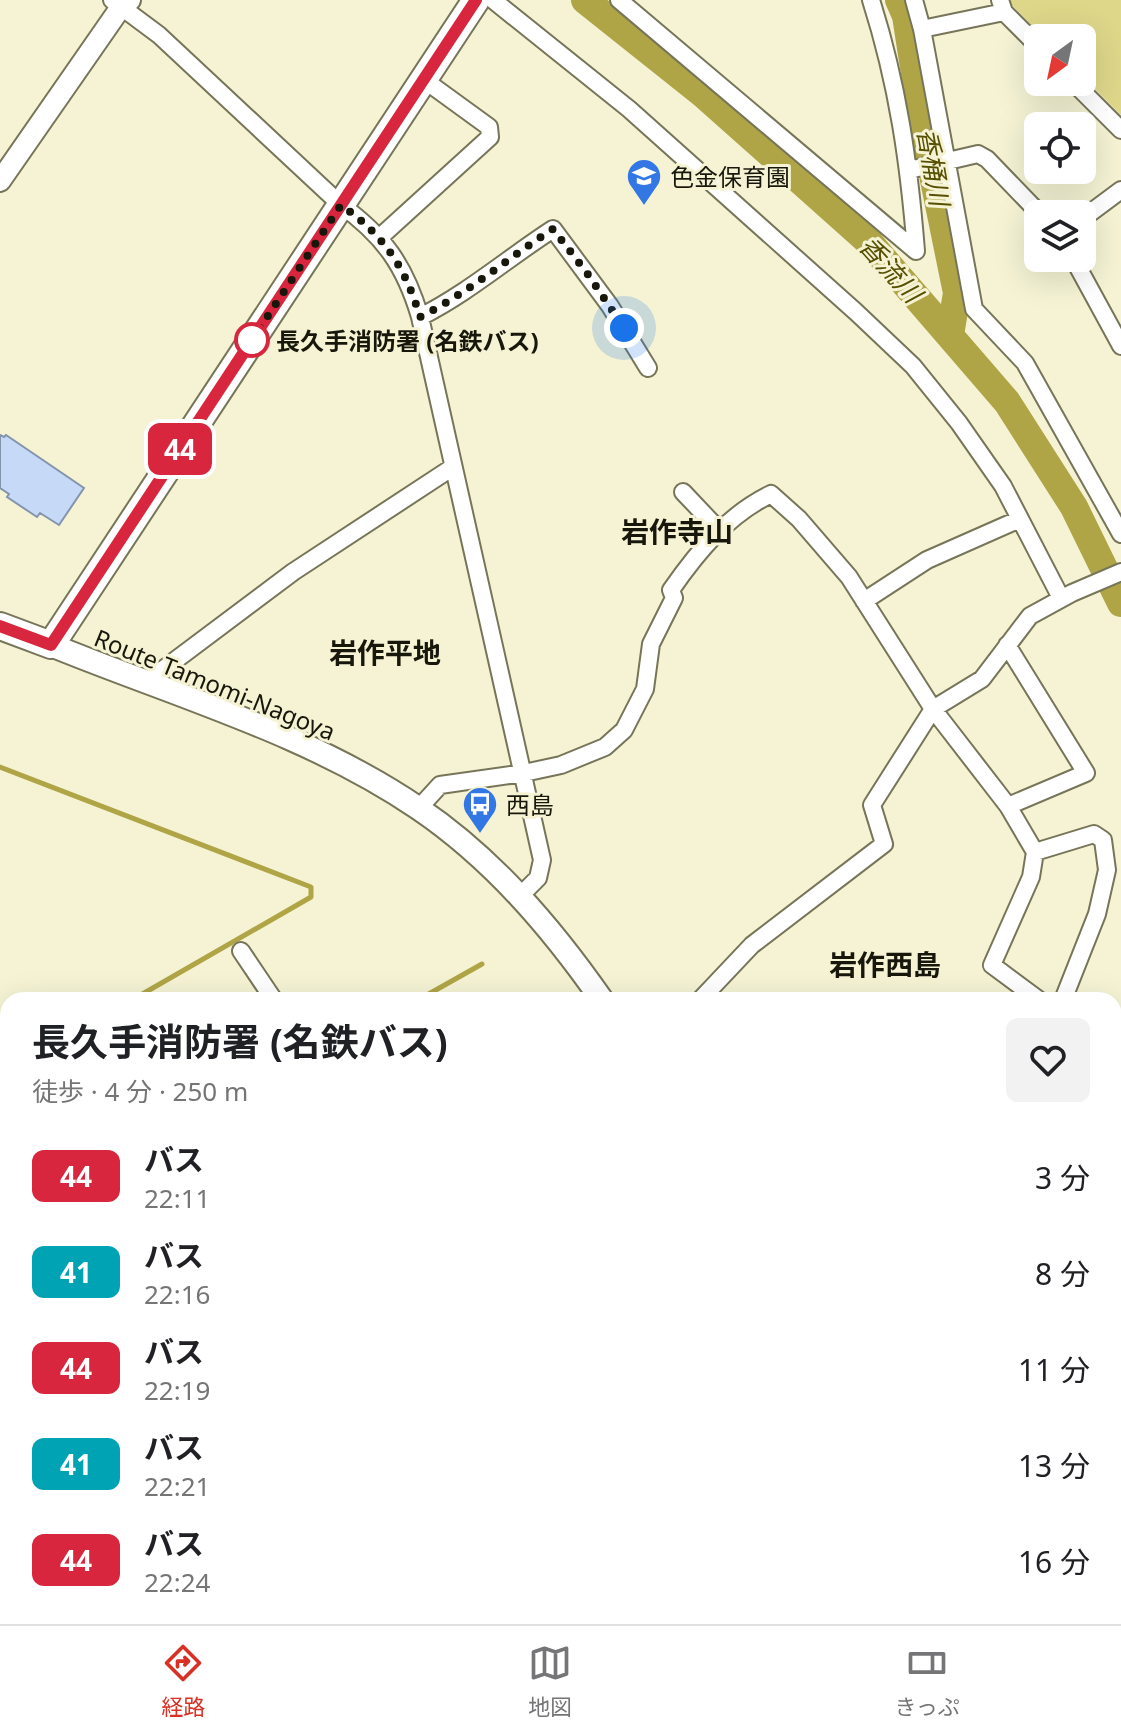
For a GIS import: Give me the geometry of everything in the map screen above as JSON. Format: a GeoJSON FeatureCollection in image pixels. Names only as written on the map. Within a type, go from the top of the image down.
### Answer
{"type":"FeatureCollection","features":[{"type":"Feature","properties":{"kind":"main road"},"geometry":{"type":"LineString","coordinates":[[0,626],[51,645],[476,0]]}},
{"type":"Feature","properties":{"kind":"main road","name":"Route Tamomi-Nagoya"},"geometry":{"type":"LineString","coordinates":[[51,645],[285,736],[419,808],[521,895],[596,992]]}},
{"type":"Feature","properties":{"kind":"street"},"geometry":{"type":"LineString","coordinates":[[493,0],[629,109],[913,366],[959,423],[1003,486],[1066,596]]}},
{"type":"Feature","properties":{"kind":"street"},"geometry":{"type":"LineString","coordinates":[[619,0],[916,251],[912,169],[890,59],[871,0]]}},
{"type":"Feature","properties":{"kind":"street"},"geometry":{"type":"LineString","coordinates":[[914,0],[974,309],[1025,363],[1121,534]]}},
{"type":"Feature","properties":{"kind":"street"},"geometry":{"type":"LineString","coordinates":[[0,181],[121,2],[341,205],[372,228],[398,264],[415,298],[524,773],[543,866],[538,878],[521,895]]}},
{"type":"Feature","properties":{"kind":"street"},"geometry":{"type":"LineString","coordinates":[[922,29],[1002,6],[1024,30]]}},
{"type":"Feature","properties":{"kind":"street"},"geometry":{"type":"LineString","coordinates":[[379,238],[490,137],[489,127],[423,79]]}},
{"type":"Feature","properties":{"kind":"street"},"geometry":{"type":"LineString","coordinates":[[1087,96],[1121,130]]}},
{"type":"Feature","properties":{"kind":"street"},"geometry":{"type":"LineString","coordinates":[[912,169],[978,154],[987,159],[1027,200]]}},
{"type":"Feature","properties":{"kind":"street"},"geometry":{"type":"LineString","coordinates":[[1096,209],[1121,190]]}},
{"type":"Feature","properties":{"kind":"street"},"geometry":{"type":"LineString","coordinates":[[420,317],[471,288],[511,255],[553,229],[610,306],[648,368]]}},
{"type":"Feature","properties":{"kind":"street"},"geometry":{"type":"LineString","coordinates":[[1081,272],[1121,346]]}},
{"type":"Feature","properties":{"kind":"street"},"geometry":{"type":"LineString","coordinates":[[145,683],[293,572],[453,467]]}},
{"type":"Feature","properties":{"kind":"street"},"geometry":{"type":"LineString","coordinates":[[683,492],[719,530]]}},
{"type":"Feature","properties":{"kind":"street"},"geometry":{"type":"LineString","coordinates":[[419,808],[440,785],[561,765],[605,747],[624,730],[645,689],[651,644],[674,598],[671,590],[695,556],[719,530],[771,494],[799,519],[849,577],[933,709],[1008,806],[1035,852],[1031,877],[992,965],[1028,992]]}},
{"type":"Feature","properties":{"kind":"street"},"geometry":{"type":"LineString","coordinates":[[864,601],[927,560],[1020,519]]}},
{"type":"Feature","properties":{"kind":"street"},"geometry":{"type":"LineString","coordinates":[[708,992],[752,945],[884,844],[872,805],[933,709],[982,679],[1030,616],[1121,572]]}},
{"type":"Feature","properties":{"kind":"street"},"geometry":{"type":"LineString","coordinates":[[1007,645],[1086,773],[1008,806]]}},
{"type":"Feature","properties":{"kind":"street"},"geometry":{"type":"LineString","coordinates":[[1035,852],[1094,834],[1103,840],[1107,870],[1097,914],[1066,992]]}},
{"type":"Feature","properties":{"kind":"street"},"geometry":{"type":"LineString","coordinates":[[241,951],[269,992]]}},
{"type":"Feature","properties":{"kind":"shaded area"},"geometry":{"type":"Polygon","coordinates":[[[1007,0],[1121,0],[1121,115],[1096,90],[1096,24],[1030,24],[1007,0]]]}},
{"type":"Feature","properties":{"kind":"building"},"geometry":{"type":"Polygon","coordinates":[[[0,435],[6,435],[84,488],[59,525],[40,513],[37,517],[7,497],[9,494],[0,488],[0,435]]]}},
{"type":"Feature","properties":{"kind":"waterway","name":"香流川"},"geometry":{"type":"LineString","coordinates":[[585,0],[703,94],[868,241],[1007,402],[1074,507],[1121,603]]}},
{"type":"Feature","properties":{"kind":"waterway","name":"香桶川"},"geometry":{"type":"LineString","coordinates":[[899,0],[906,16],[924,131],[957,293],[950,335]]}},
{"type":"Feature","properties":{"kind":"waterway"},"geometry":{"type":"LineString","coordinates":[[0,767],[311,887],[311,897],[146,992]]}},
{"type":"Feature","properties":{"kind":"waterway"},"geometry":{"type":"LineString","coordinates":[[432,992],[482,964]]}},
{"type":"Feature","properties":{"kind":"bus line","name":"44"},"geometry":{"type":"LineString","coordinates":[[0,626],[51,645],[476,0]]}},
{"type":"Feature","properties":{"kind":"place","name":"色金保育園"},"geometry":{"type":"Point","coordinates":[644,207]}},
{"type":"Feature","properties":{"kind":"place","name":"長久手消防署 (名鉄バス)"},"geometry":{"type":"Point","coordinates":[252,340]}},
{"type":"Feature","properties":{"kind":"place","name":"西島"},"geometry":{"type":"Point","coordinates":[480,835]}},
{"type":"Feature","properties":{"kind":"district","name":"岩作寺山"},"geometry":{"type":"Point","coordinates":[677,531]}},
{"type":"Feature","properties":{"kind":"district","name":"岩作平地"},"geometry":{"type":"Point","coordinates":[385,652]}},
{"type":"Feature","properties":{"kind":"district","name":"岩作西島"},"geometry":{"type":"Point","coordinates":[885,964]}},
{"type":"Feature","properties":{"kind":"route"},"geometry":{"type":"LineString","coordinates":[[252,340],[341,205],[372,228],[398,264],[415,298],[420,317],[471,288],[511,255],[553,229],[624,328]]}}]}
